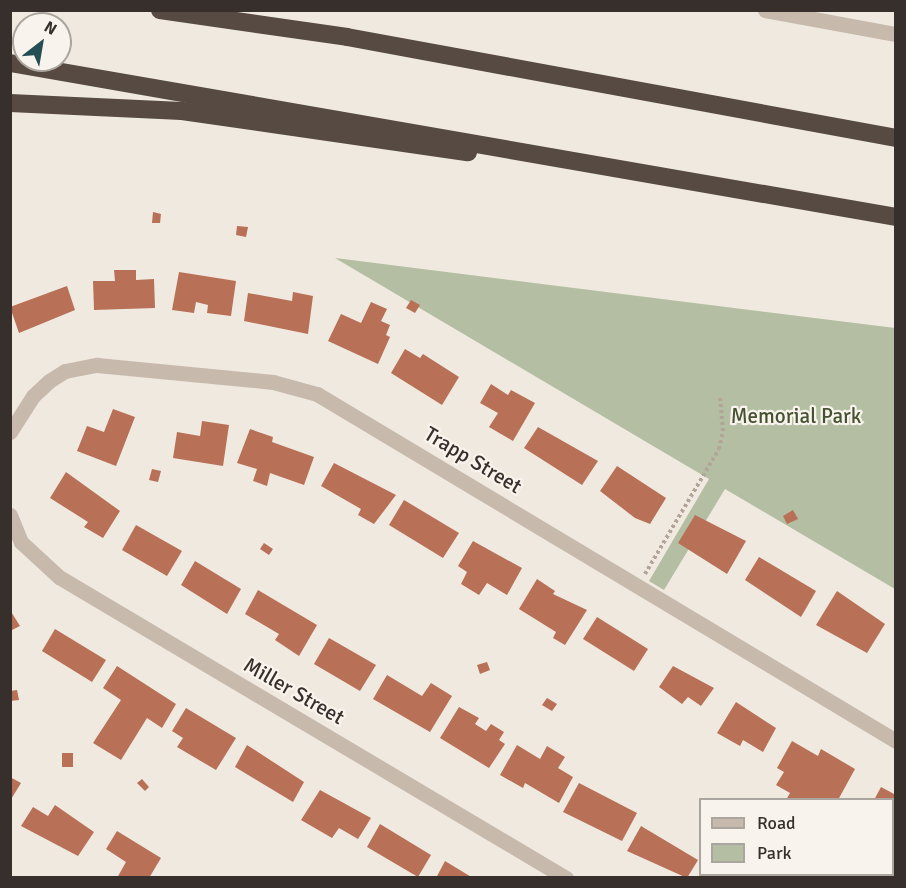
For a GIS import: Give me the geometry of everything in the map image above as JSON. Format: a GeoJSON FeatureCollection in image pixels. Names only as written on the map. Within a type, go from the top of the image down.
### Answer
{"type":"FeatureCollection","features":[{"type":"Feature","properties":{"kind":"highway"},"geometry":{"type":"LineString","coordinates":[[160,10],[347,37],[896,138]]}},
{"type":"Feature","properties":{"kind":"highway"},"geometry":{"type":"LineString","coordinates":[[250,10],[347,37]]}},
{"type":"Feature","properties":{"kind":"highway"},"geometry":{"type":"LineString","coordinates":[[10,63],[566,157],[896,217]]}},
{"type":"Feature","properties":{"kind":"highway"},"geometry":{"type":"LineString","coordinates":[[10,103],[182,111],[440,150],[566,157]]}},
{"type":"Feature","properties":{"kind":"street"},"geometry":{"type":"LineString","coordinates":[[765,10],[896,34]]}},
{"type":"Feature","properties":{"kind":"street","name":"Trapp Street"},"geometry":{"type":"LineString","coordinates":[[10,432],[33,396],[65,371],[97,365],[273,382],[317,394],[364,419],[896,741]]}},
{"type":"Feature","properties":{"kind":"street","name":"Miller Street"},"geometry":{"type":"LineString","coordinates":[[12,523],[21,542],[59,578],[567,878]]}},
{"type":"Feature","properties":{"kind":"path"},"geometry":{"type":"LineString","coordinates":[[639,585],[719,449],[723,431],[720,397]]}},
{"type":"Feature","properties":{"kind":"green space","name":"Memorial Park"},"geometry":{"type":"Polygon","coordinates":[[[335,258],[895,328],[895,589],[725,489],[664,590],[649,581],[709,479],[335,258]]]}},
{"type":"Feature","properties":{"kind":"building"},"geometry":{"type":"Polygon","coordinates":[[[153,212],[161,214],[160,223],[152,223],[153,212]]]}},
{"type":"Feature","properties":{"kind":"building"},"geometry":{"type":"Polygon","coordinates":[[[237,226],[248,227],[246,237],[236,235],[237,226]]]}},
{"type":"Feature","properties":{"kind":"building"},"geometry":{"type":"Polygon","coordinates":[[[114,270],[136,270],[136,280],[154,279],[155,308],[94,310],[93,281],[115,281],[114,270]]]}},
{"type":"Feature","properties":{"kind":"building"},"geometry":{"type":"Polygon","coordinates":[[[179,272],[236,281],[231,316],[207,313],[208,305],[196,302],[194,313],[172,310],[179,272]]]}},
{"type":"Feature","properties":{"kind":"building"},"geometry":{"type":"Polygon","coordinates":[[[67,286],[75,310],[19,333],[10,307],[67,286]]]}},
{"type":"Feature","properties":{"kind":"building"},"geometry":{"type":"Polygon","coordinates":[[[293,292],[313,296],[308,334],[244,321],[248,293],[292,301],[293,292]]]}},
{"type":"Feature","properties":{"kind":"building"},"geometry":{"type":"Polygon","coordinates":[[[411,300],[420,305],[415,313],[406,308],[411,300]]]}},
{"type":"Feature","properties":{"kind":"building"},"geometry":{"type":"Polygon","coordinates":[[[371,302],[387,309],[381,321],[390,325],[386,335],[390,337],[378,364],[328,341],[341,314],[361,323],[371,302]]]}},
{"type":"Feature","properties":{"kind":"building"},"geometry":{"type":"Polygon","coordinates":[[[405,349],[420,358],[423,354],[459,377],[442,405],[391,373],[405,349]]]}},
{"type":"Feature","properties":{"kind":"building"},"geometry":{"type":"Polygon","coordinates":[[[491,384],[508,395],[511,390],[535,403],[513,441],[489,427],[498,413],[480,403],[491,384]]]}},
{"type":"Feature","properties":{"kind":"building"},"geometry":{"type":"Polygon","coordinates":[[[113,409],[135,417],[116,466],[77,451],[87,426],[104,432],[113,409]]]}},
{"type":"Feature","properties":{"kind":"building"},"geometry":{"type":"Polygon","coordinates":[[[202,421],[229,425],[223,466],[173,458],[177,432],[200,436],[202,421]]]}},
{"type":"Feature","properties":{"kind":"building"},"geometry":{"type":"Polygon","coordinates":[[[538,427],[598,461],[582,485],[524,448],[538,427]]]}},
{"type":"Feature","properties":{"kind":"building"},"geometry":{"type":"Polygon","coordinates":[[[250,429],[273,437],[272,442],[314,457],[304,485],[270,473],[267,486],[253,481],[257,469],[237,463],[250,429]]]}},
{"type":"Feature","properties":{"kind":"building"},"geometry":{"type":"Polygon","coordinates":[[[334,463],[396,495],[374,524],[358,515],[361,509],[321,486],[334,463]]]}},
{"type":"Feature","properties":{"kind":"building"},"geometry":{"type":"Polygon","coordinates":[[[617,466],[666,498],[650,524],[635,518],[600,491],[617,466]]]}},
{"type":"Feature","properties":{"kind":"building"},"geometry":{"type":"Polygon","coordinates":[[[152,469],[161,471],[158,482],[149,480],[152,469]]]}},
{"type":"Feature","properties":{"kind":"building"},"geometry":{"type":"Polygon","coordinates":[[[66,472],[120,511],[103,538],[84,527],[88,522],[50,498],[66,472]]]}},
{"type":"Feature","properties":{"kind":"building"},"geometry":{"type":"Polygon","coordinates":[[[404,500],[459,533],[443,558],[389,525],[404,500]]]}},
{"type":"Feature","properties":{"kind":"building"},"geometry":{"type":"Polygon","coordinates":[[[793,510],[798,519],[787,524],[783,516],[793,510]]]}},
{"type":"Feature","properties":{"kind":"building"},"geometry":{"type":"Polygon","coordinates":[[[695,515],[746,541],[727,574],[678,543],[695,515]]]}},
{"type":"Feature","properties":{"kind":"building"},"geometry":{"type":"Polygon","coordinates":[[[136,525],[182,551],[167,576],[122,550],[136,525]]]}},
{"type":"Feature","properties":{"kind":"building"},"geometry":{"type":"Polygon","coordinates":[[[473,541],[522,568],[507,595],[487,583],[479,595],[461,584],[467,572],[458,566],[473,541]]]}},
{"type":"Feature","properties":{"kind":"building"},"geometry":{"type":"Polygon","coordinates":[[[264,543],[273,549],[269,555],[260,549],[264,543]]]}},
{"type":"Feature","properties":{"kind":"building"},"geometry":{"type":"Polygon","coordinates":[[[759,557],[816,591],[801,617],[745,580],[759,557]]]}},
{"type":"Feature","properties":{"kind":"building"},"geometry":{"type":"Polygon","coordinates":[[[195,561],[241,589],[227,614],[181,585],[195,561]]]}},
{"type":"Feature","properties":{"kind":"building"},"geometry":{"type":"Polygon","coordinates":[[[537,579],[555,591],[553,594],[587,610],[565,645],[553,638],[556,632],[519,609],[537,579]]]}},
{"type":"Feature","properties":{"kind":"building"},"geometry":{"type":"Polygon","coordinates":[[[258,590],[317,625],[299,656],[275,640],[279,634],[245,614],[258,590]]]}},
{"type":"Feature","properties":{"kind":"building"},"geometry":{"type":"Polygon","coordinates":[[[837,591],[885,624],[867,653],[816,625],[837,591]]]}},
{"type":"Feature","properties":{"kind":"building"},"geometry":{"type":"Polygon","coordinates":[[[10,610],[20,626],[10,631],[10,610]]]}},
{"type":"Feature","properties":{"kind":"building"},"geometry":{"type":"Polygon","coordinates":[[[597,617],[648,649],[634,671],[583,639],[597,617]]]}},
{"type":"Feature","properties":{"kind":"building"},"geometry":{"type":"Polygon","coordinates":[[[55,629],[106,660],[92,682],[42,651],[55,629]]]}},
{"type":"Feature","properties":{"kind":"building"},"geometry":{"type":"Polygon","coordinates":[[[329,638],[376,665],[360,691],[314,664],[329,638]]]}},
{"type":"Feature","properties":{"kind":"building"},"geometry":{"type":"Polygon","coordinates":[[[487,662],[490,670],[480,674],[477,665],[487,662]]]}},
{"type":"Feature","properties":{"kind":"building"},"geometry":{"type":"Polygon","coordinates":[[[117,666],[176,704],[162,728],[147,718],[121,760],[93,743],[121,700],[103,688],[117,666]]]}},
{"type":"Feature","properties":{"kind":"building"},"geometry":{"type":"Polygon","coordinates":[[[673,666],[714,688],[701,706],[688,697],[682,704],[659,687],[673,666]]]}},
{"type":"Feature","properties":{"kind":"building"},"geometry":{"type":"Polygon","coordinates":[[[387,675],[422,696],[431,683],[452,696],[430,732],[373,699],[387,675]]]}},
{"type":"Feature","properties":{"kind":"building"},"geometry":{"type":"Polygon","coordinates":[[[17,690],[19,700],[10,701],[10,691],[17,690]]]}},
{"type":"Feature","properties":{"kind":"building"},"geometry":{"type":"Polygon","coordinates":[[[547,698],[557,704],[552,711],[542,705],[547,698]]]}},
{"type":"Feature","properties":{"kind":"building"},"geometry":{"type":"Polygon","coordinates":[[[736,702],[776,728],[763,752],[743,740],[740,746],[717,733],[736,702]]]}},
{"type":"Feature","properties":{"kind":"building"},"geometry":{"type":"Polygon","coordinates":[[[459,707],[479,718],[475,724],[486,731],[491,724],[504,732],[499,740],[505,744],[489,768],[440,738],[459,707]]]}},
{"type":"Feature","properties":{"kind":"building"},"geometry":{"type":"Polygon","coordinates":[[[186,708],[236,738],[216,770],[177,747],[183,738],[172,731],[186,708]]]}},
{"type":"Feature","properties":{"kind":"building"},"geometry":{"type":"Polygon","coordinates":[[[792,741],[818,756],[821,749],[855,769],[839,798],[787,798],[790,793],[776,785],[784,772],[777,768],[792,741]]]}},
{"type":"Feature","properties":{"kind":"building"},"geometry":{"type":"Polygon","coordinates":[[[247,745],[304,782],[293,802],[235,767],[247,745]]]}},
{"type":"Feature","properties":{"kind":"building"},"geometry":{"type":"Polygon","coordinates":[[[517,745],[540,759],[547,746],[565,757],[558,768],[573,777],[559,803],[525,783],[523,788],[500,775],[517,745]]]}},
{"type":"Feature","properties":{"kind":"building"},"geometry":{"type":"Polygon","coordinates":[[[62,753],[73,753],[73,767],[62,767],[62,753]]]}},
{"type":"Feature","properties":{"kind":"building"},"geometry":{"type":"Polygon","coordinates":[[[10,777],[21,783],[10,801],[10,777]]]}},
{"type":"Feature","properties":{"kind":"building"},"geometry":{"type":"Polygon","coordinates":[[[142,779],[149,787],[145,791],[137,783],[142,779]]]}},
{"type":"Feature","properties":{"kind":"building"},"geometry":{"type":"Polygon","coordinates":[[[579,783],[637,813],[622,841],[563,812],[579,783]]]}},
{"type":"Feature","properties":{"kind":"building"},"geometry":{"type":"Polygon","coordinates":[[[881,787],[896,795],[894,808],[894,798],[875,798],[881,787]]]}},
{"type":"Feature","properties":{"kind":"building"},"geometry":{"type":"Polygon","coordinates":[[[320,790],[371,818],[358,839],[339,828],[332,838],[301,820],[320,790]]]}},
{"type":"Feature","properties":{"kind":"building"},"geometry":{"type":"Polygon","coordinates":[[[55,805],[94,832],[78,856],[21,826],[33,807],[48,816],[55,805]]]}},
{"type":"Feature","properties":{"kind":"building"},"geometry":{"type":"Polygon","coordinates":[[[380,824],[431,855],[418,877],[367,847],[380,824]]]}},
{"type":"Feature","properties":{"kind":"building"},"geometry":{"type":"Polygon","coordinates":[[[641,826],[698,860],[687,878],[627,851],[641,826]]]}},
{"type":"Feature","properties":{"kind":"building"},"geometry":{"type":"Polygon","coordinates":[[[117,831],[161,858],[149,878],[117,878],[126,862],[106,849],[117,831]]]}},
{"type":"Feature","properties":{"kind":"building"},"geometry":{"type":"Polygon","coordinates":[[[445,861],[473,878],[436,878],[445,861]]]}},
{"type":"Feature","properties":{"kind":"building"},"geometry":{"type":"Polygon","coordinates":[[[708,876],[731,876],[733,878],[707,878],[708,876]]]}}]}
